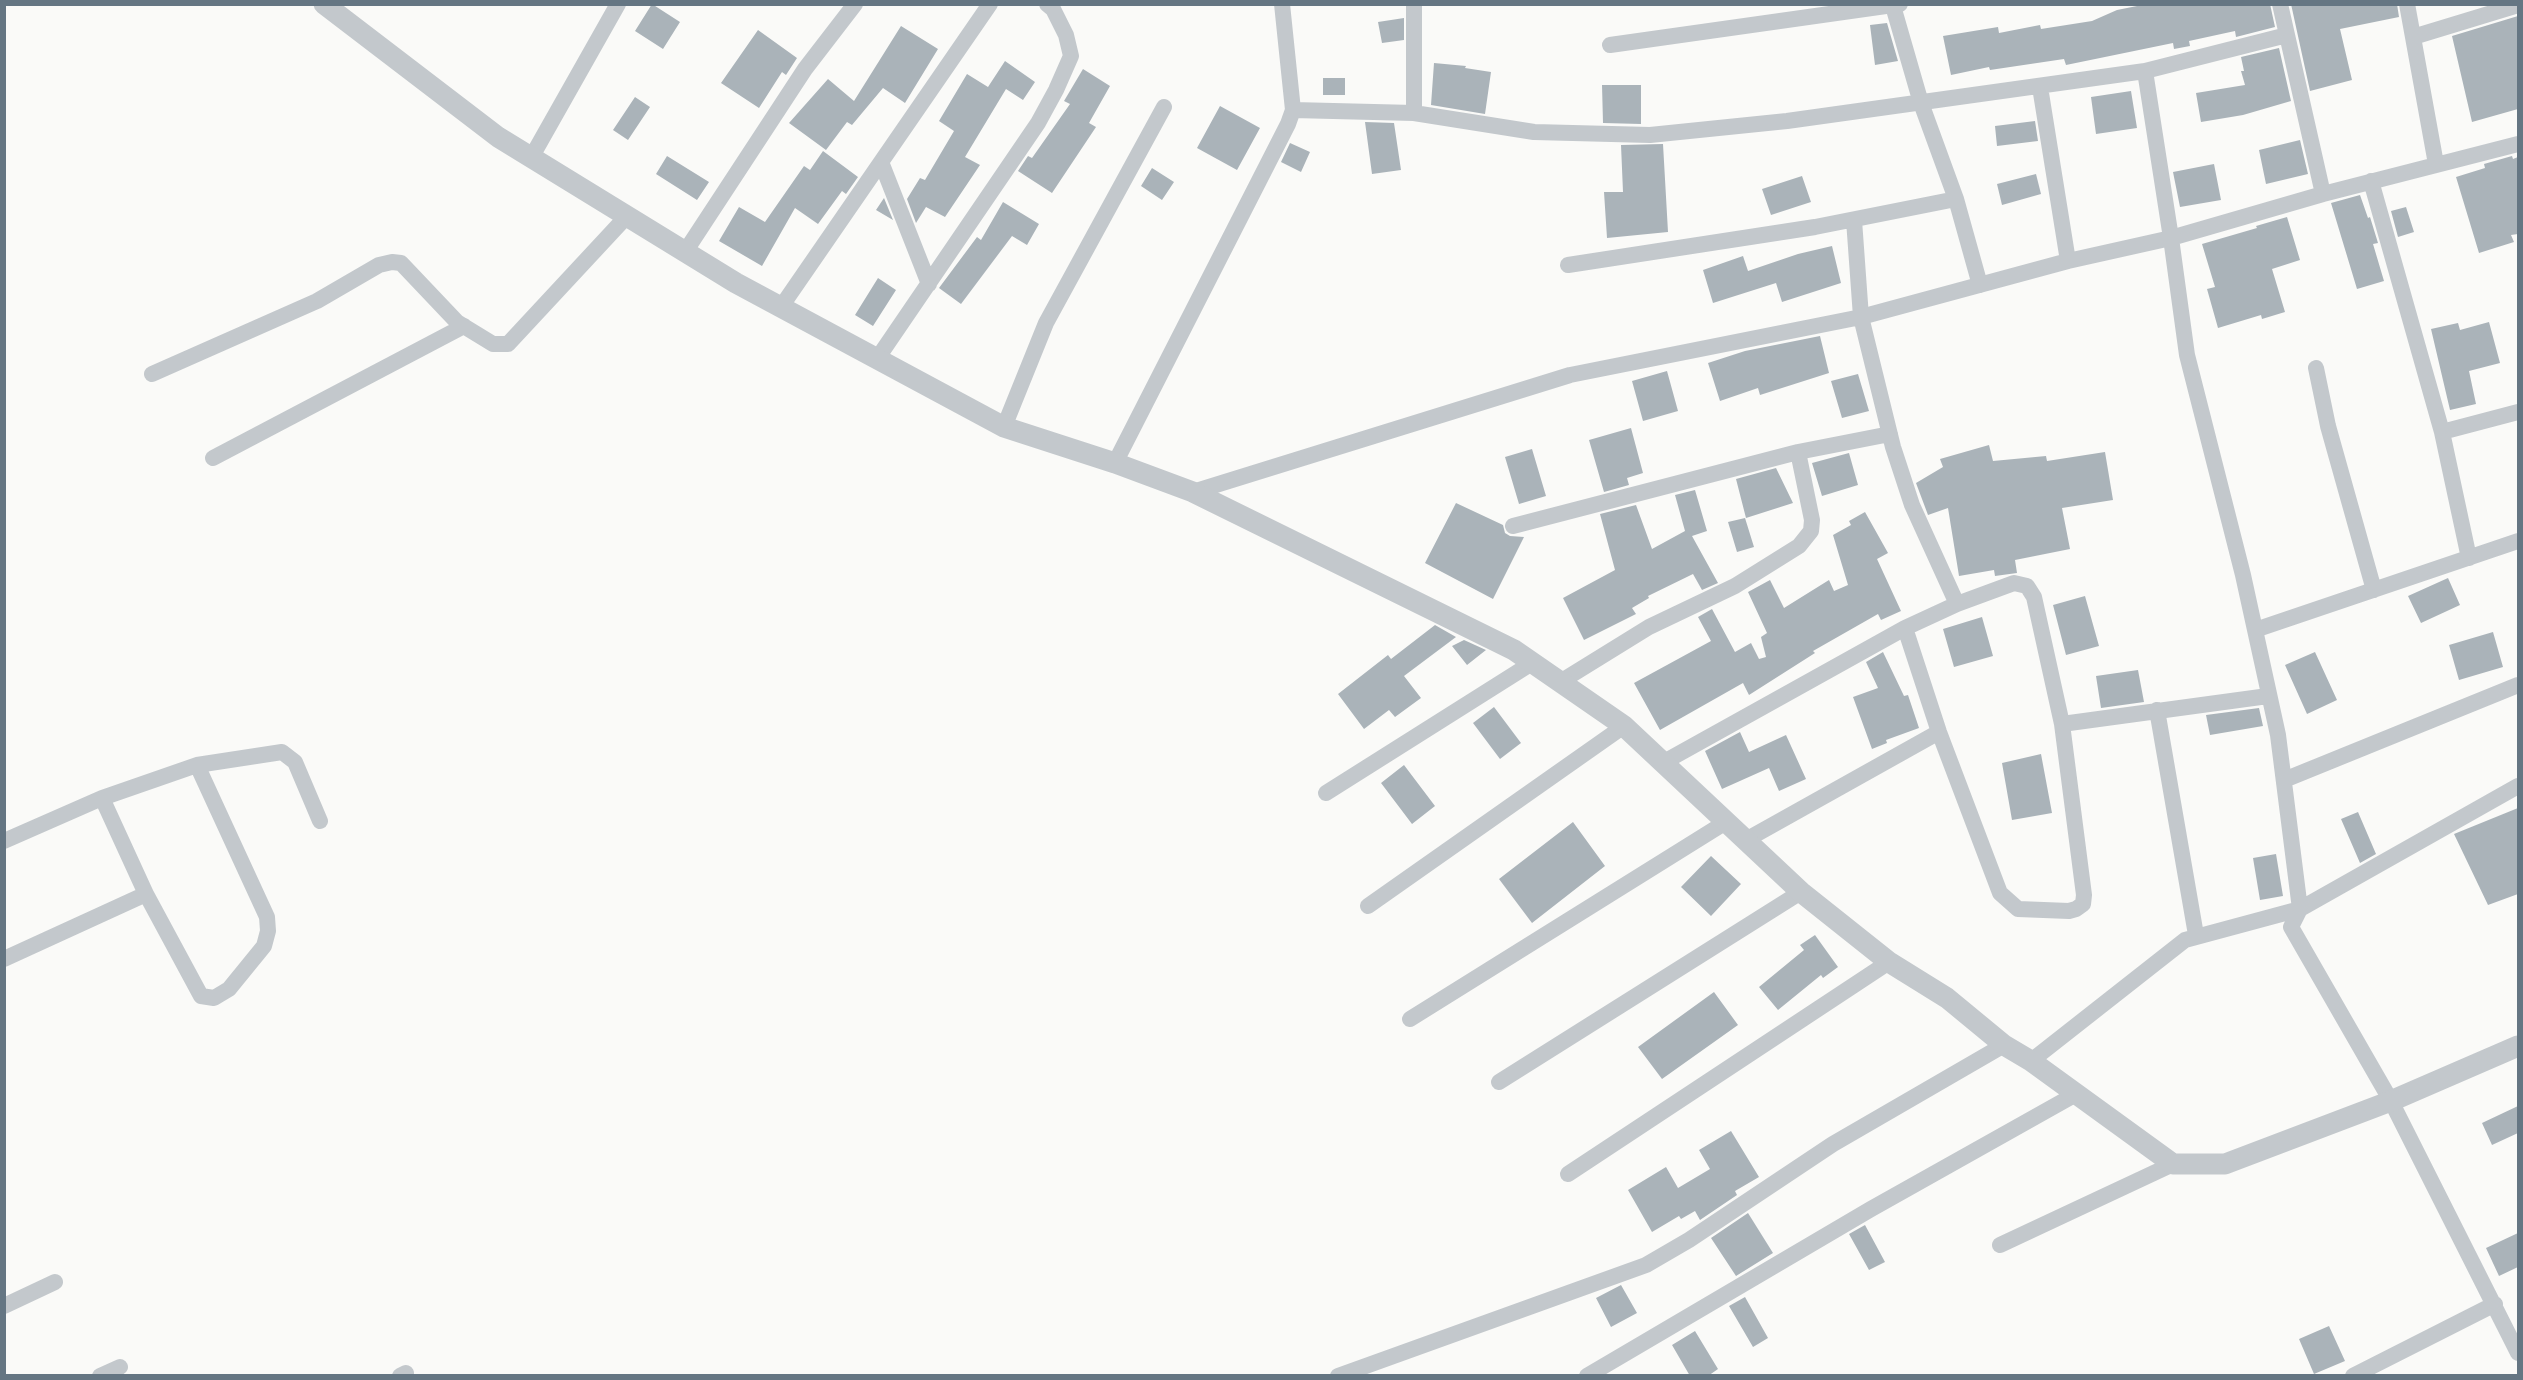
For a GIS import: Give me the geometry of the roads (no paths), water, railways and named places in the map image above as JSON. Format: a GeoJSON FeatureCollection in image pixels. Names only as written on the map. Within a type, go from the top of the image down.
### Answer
{"type":"FeatureCollection","features":[{"type":"Feature","properties":{"kind":"street"},"geometry":{"type":"LineString","coordinates":[[324,4],[498,137],[685,252],[781,307],[1004,427],[1193,492],[1514,650],[1624,726],[1801,892],[1889,962],[1947,998],[2004,1046],[2031,1061],[2173,1164]]}},
{"type":"Feature","properties":{"kind":"street"},"geometry":{"type":"LineString","coordinates":[[531,158],[618,4]]}},
{"type":"Feature","properties":{"kind":"street"},"geometry":{"type":"LineString","coordinates":[[685,252],[805,69],[855,4]]}},
{"type":"Feature","properties":{"kind":"street"},"geometry":{"type":"LineString","coordinates":[[781,307],[990,4]]}},
{"type":"Feature","properties":{"kind":"street"},"geometry":{"type":"LineString","coordinates":[[1114,463],[1288,124],[1293,110],[1282,4]]}},
{"type":"Feature","properties":{"kind":"street"},"geometry":{"type":"LineString","coordinates":[[1414,4],[1414,113]]}},
{"type":"Feature","properties":{"kind":"street"},"geometry":{"type":"LineString","coordinates":[[2280,4],[2323,194]]}},
{"type":"Feature","properties":{"kind":"street"},"geometry":{"type":"LineString","coordinates":[[2407,4],[2436,164]]}},
{"type":"Feature","properties":{"kind":"street"},"geometry":{"type":"LineString","coordinates":[[1610,45],[1897,5],[1921,103],[1956,199],[1980,285]]}},
{"type":"Feature","properties":{"kind":"street"},"geometry":{"type":"LineString","coordinates":[[2413,37],[2518,5]]}},
{"type":"Feature","properties":{"kind":"street"},"geometry":{"type":"LineString","coordinates":[[877,359],[1038,123],[1056,90],[1071,56],[1066,35],[1054,6]]}},
{"type":"Feature","properties":{"kind":"street"},"geometry":{"type":"LineString","coordinates":[[1293,110],[1414,113],[1534,132],[1650,135],[1787,121],[2145,71],[2287,36]]}},
{"type":"Feature","properties":{"kind":"street"},"geometry":{"type":"LineString","coordinates":[[2145,71],[2187,355],[2255,630],[2278,735],[2300,909],[2291,927],[2391,1101],[2518,1353]]}},
{"type":"Feature","properties":{"kind":"street"},"geometry":{"type":"LineString","coordinates":[[2040,87],[2068,261]]}},
{"type":"Feature","properties":{"kind":"street"},"geometry":{"type":"LineString","coordinates":[[1004,427],[1046,323],[1164,107]]}},
{"type":"Feature","properties":{"kind":"street"},"geometry":{"type":"LineString","coordinates":[[1193,492],[1570,375],[1861,317],[2068,261],[2171,238],[2323,194],[2518,144]]}},
{"type":"Feature","properties":{"kind":"street"},"geometry":{"type":"LineString","coordinates":[[881,162],[929,284]]}},
{"type":"Feature","properties":{"kind":"street"},"geometry":{"type":"LineString","coordinates":[[2371,181],[2442,432],[2469,558]]}},
{"type":"Feature","properties":{"kind":"street"},"geometry":{"type":"LineString","coordinates":[[1568,265],[1854,220],[1956,199]]}},
{"type":"Feature","properties":{"kind":"street"},"geometry":{"type":"LineString","coordinates":[[152,374],[318,301],[385,263],[401,263],[457,322],[497,345],[512,341],[627,216]]}},
{"type":"Feature","properties":{"kind":"street"},"geometry":{"type":"LineString","coordinates":[[1854,220],[1861,317],[1890,434],[1912,505],[1957,604]]}},
{"type":"Feature","properties":{"kind":"street"},"geometry":{"type":"LineString","coordinates":[[213,458],[464,326]]}},
{"type":"Feature","properties":{"kind":"street"},"geometry":{"type":"LineString","coordinates":[[2316,368],[2328,426],[2374,590]]}},
{"type":"Feature","properties":{"kind":"street"},"geometry":{"type":"LineString","coordinates":[[2442,432],[2518,412]]}},
{"type":"Feature","properties":{"kind":"street"},"geometry":{"type":"LineString","coordinates":[[1513,526],[1798,453],[1890,434]]}},
{"type":"Feature","properties":{"kind":"street"},"geometry":{"type":"LineString","coordinates":[[1560,682],[1649,627],[1735,586],[1799,546],[1811,531],[1812,520],[1798,453]]}},
{"type":"Feature","properties":{"kind":"street"},"geometry":{"type":"LineString","coordinates":[[2255,630],[2518,541]]}},
{"type":"Feature","properties":{"kind":"street"},"geometry":{"type":"LineString","coordinates":[[1664,762],[1905,628],[1957,604],[2014,584],[2027,586],[2034,597],[2062,724],[2084,895],[2083,904],[2069,911],[2018,909],[2000,893],[1939,732],[1905,628]]}},
{"type":"Feature","properties":{"kind":"street"},"geometry":{"type":"LineString","coordinates":[[1326,793],[1532,663]]}},
{"type":"Feature","properties":{"kind":"street"},"geometry":{"type":"LineString","coordinates":[[2284,780],[2518,685]]}},
{"type":"Feature","properties":{"kind":"street"},"geometry":{"type":"LineString","coordinates":[[2062,724],[2268,696]]}},
{"type":"Feature","properties":{"kind":"street"},"geometry":{"type":"LineString","coordinates":[[2157,710],[2196,935]]}},
{"type":"Feature","properties":{"kind":"street"},"geometry":{"type":"LineString","coordinates":[[1368,906],[1624,726]]}},
{"type":"Feature","properties":{"kind":"street"},"geometry":{"type":"LineString","coordinates":[[1744,841],[1939,732]]}},
{"type":"Feature","properties":{"kind":"street"},"geometry":{"type":"LineString","coordinates":[[4,842],[102,798],[197,765],[282,752],[295,762],[320,821]]}},
{"type":"Feature","properties":{"kind":"street"},"geometry":{"type":"LineString","coordinates":[[102,798],[146,894],[201,996],[214,998],[229,989],[264,946],[267,917],[197,765]]}},
{"type":"Feature","properties":{"kind":"street"},"geometry":{"type":"LineString","coordinates":[[2031,1061],[2185,940],[2196,935],[2300,909],[2518,786]]}},
{"type":"Feature","properties":{"kind":"street"},"geometry":{"type":"LineString","coordinates":[[1410,1019],[1726,822]]}},
{"type":"Feature","properties":{"kind":"street"},"geometry":{"type":"LineString","coordinates":[[1499,1082],[1801,892]]}},
{"type":"Feature","properties":{"kind":"street"},"geometry":{"type":"LineString","coordinates":[[4,959],[146,894]]}},
{"type":"Feature","properties":{"kind":"street"},"geometry":{"type":"LineString","coordinates":[[1568,1174],[1889,962]]}},
{"type":"Feature","properties":{"kind":"street"},"geometry":{"type":"LineString","coordinates":[[1338,1376],[1646,1264],[1689,1240],[1833,1144],[2004,1046]]}},
{"type":"Feature","properties":{"kind":"street"},"geometry":{"type":"LineString","coordinates":[[2000,1245],[2173,1164],[2225,1164],[2391,1101],[2518,1046]]}},
{"type":"Feature","properties":{"kind":"street"},"geometry":{"type":"LineString","coordinates":[[1587,1376],[1871,1209],[2076,1094]]}},
{"type":"Feature","properties":{"kind":"street"},"geometry":{"type":"LineString","coordinates":[[4,1306],[55,1282]]}},
{"type":"Feature","properties":{"kind":"street"},"geometry":{"type":"LineString","coordinates":[[2353,1376],[2376,1370],[2495,1304]]}},
{"type":"Feature","properties":{"kind":"street"},"geometry":{"type":"LineString","coordinates":[[100,1376],[120,1366]]}}]}
